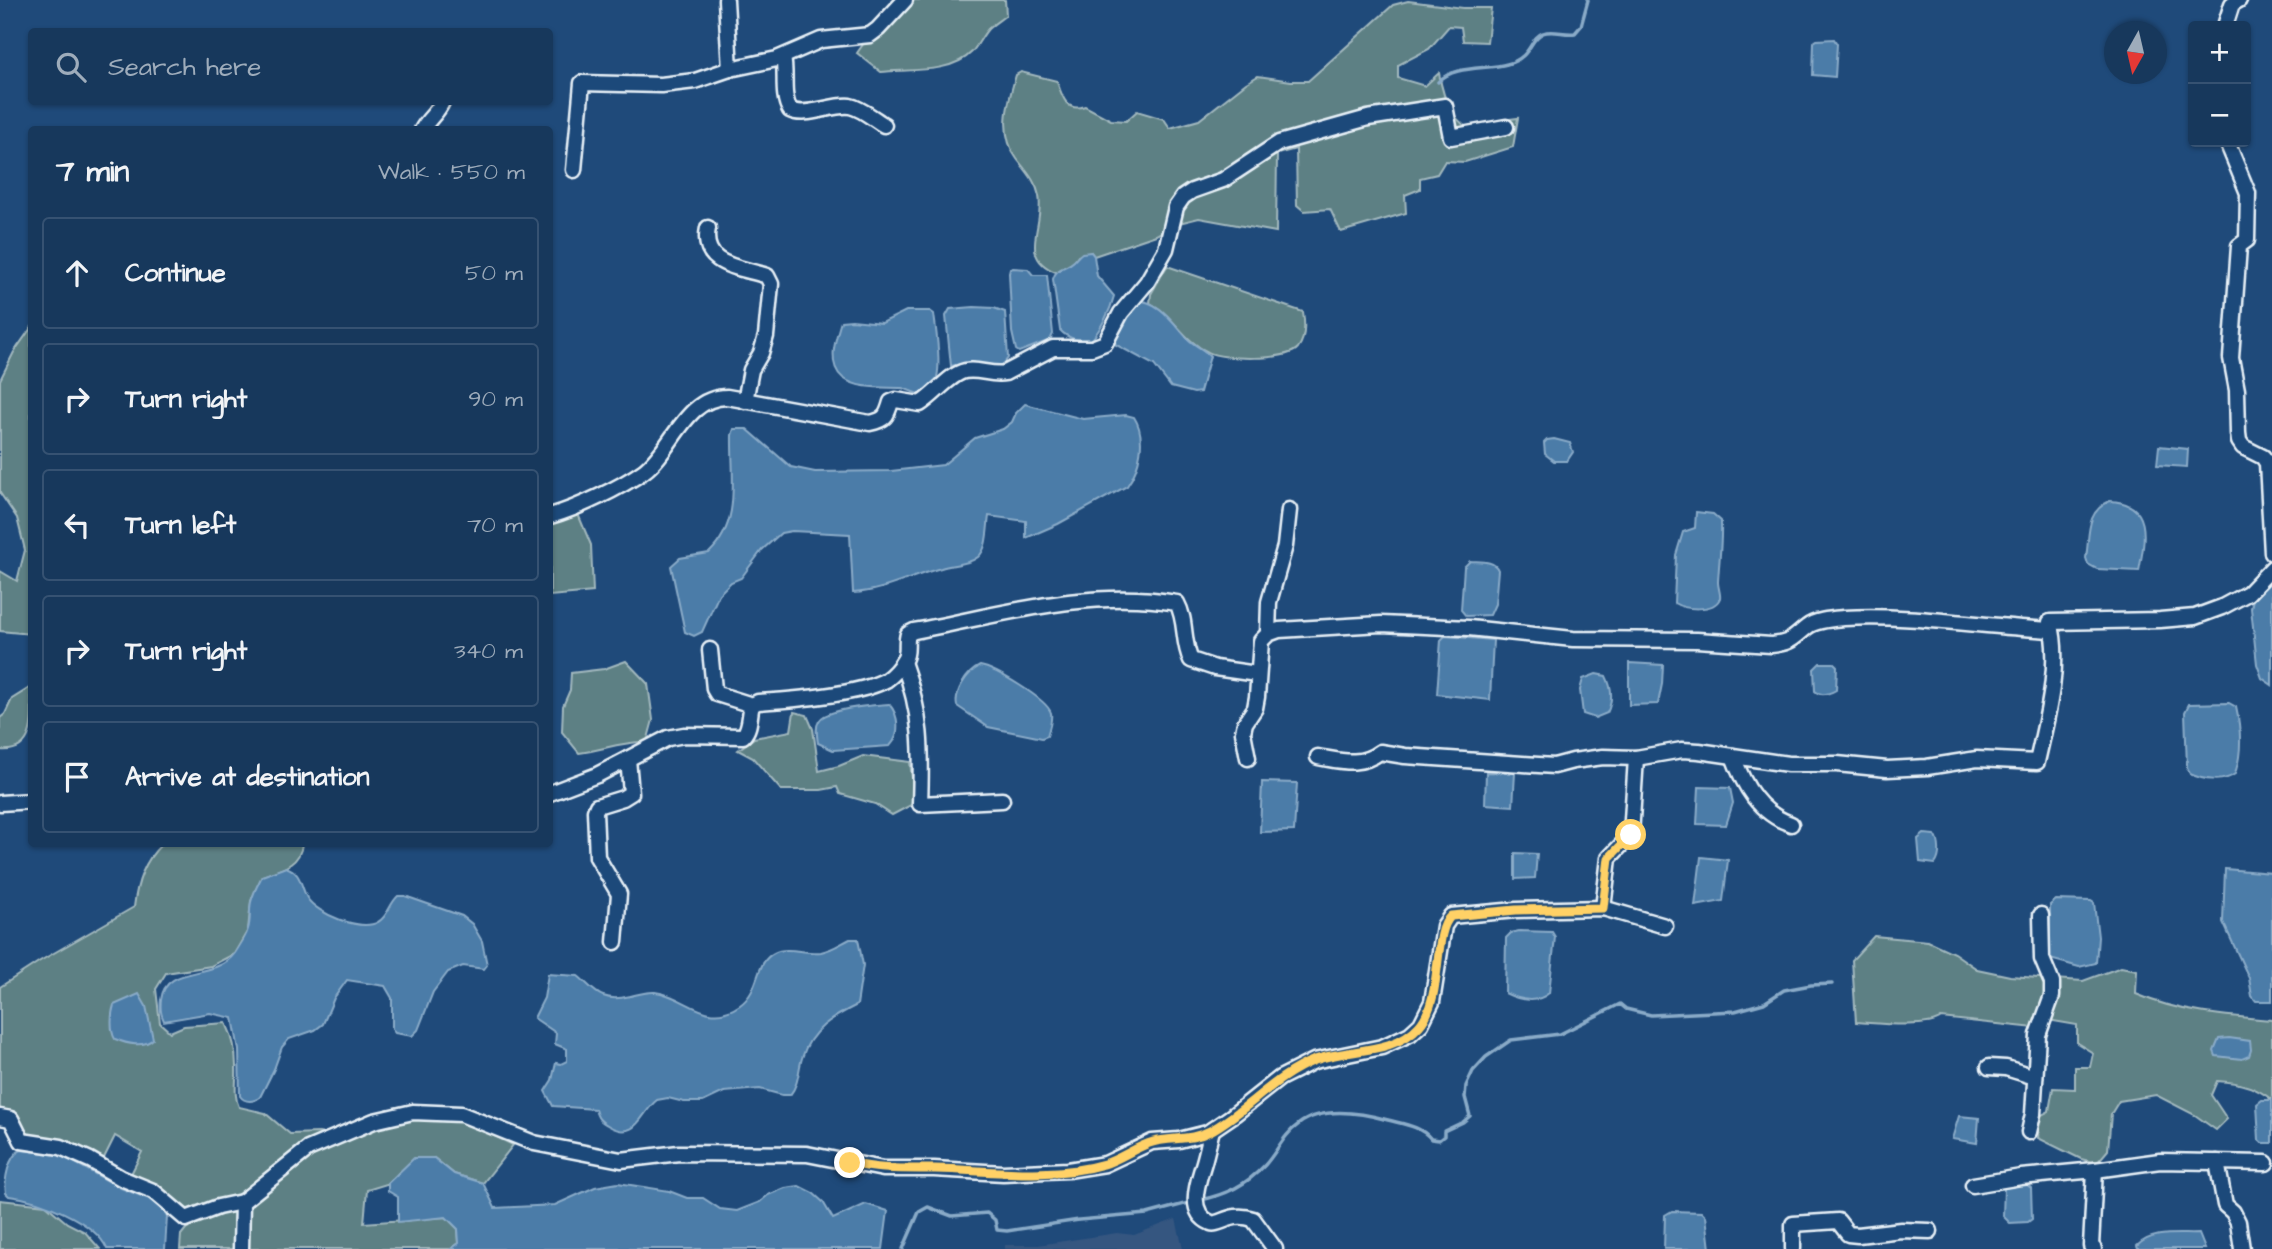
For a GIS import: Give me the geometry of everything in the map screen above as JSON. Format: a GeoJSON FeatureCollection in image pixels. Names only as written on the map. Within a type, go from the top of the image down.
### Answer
{"type":"FeatureCollection","features":[{"type":"Feature","properties":{"kind":"street"},"geometry":{"type":"LineString","coordinates":[[726,0],[730,69]]}},
{"type":"Feature","properties":{"kind":"street"},"geometry":{"type":"LineString","coordinates":[[574,170],[582,83],[678,84],[707,78],[730,69],[783,57],[821,40],[870,34],[905,0]]}},
{"type":"Feature","properties":{"kind":"street"},"geometry":{"type":"LineString","coordinates":[[2227,21],[2232,4],[2239,0]]}},
{"type":"Feature","properties":{"kind":"street"},"geometry":{"type":"LineString","coordinates":[[783,57],[786,104],[790,110],[805,112],[852,106],[884,125]]}},
{"type":"Feature","properties":{"kind":"street"},"geometry":{"type":"LineString","coordinates":[[425,126],[436,115],[441,105]]}},
{"type":"Feature","properties":{"kind":"street"},"geometry":{"type":"LineString","coordinates":[[553,515],[589,500],[645,470],[667,447],[687,417],[703,402],[717,397],[870,423],[883,420],[888,414],[891,402],[896,400],[920,404],[961,372],[969,370],[998,374],[1053,348],[1092,348],[1105,343],[1121,313],[1147,282],[1166,248],[1176,207],[1183,197],[1223,180],[1279,143],[1368,118],[1445,106],[1451,137],[1506,127]]}},
{"type":"Feature","properties":{"kind":"street"},"geometry":{"type":"LineString","coordinates":[[2229,147],[2248,193],[2247,240],[2239,246],[2231,358],[2237,390],[2238,433],[2243,447],[2263,457],[2267,463],[2272,553]]}},
{"type":"Feature","properties":{"kind":"street"},"geometry":{"type":"LineString","coordinates":[[708,228],[706,240],[716,258],[727,265],[767,276],[771,284],[766,336],[761,353],[751,370],[746,401]]}},
{"type":"Feature","properties":{"kind":"street"},"geometry":{"type":"LineString","coordinates":[[1268,634],[1269,602],[1285,546],[1289,510]]}},
{"type":"Feature","properties":{"kind":"street"},"geometry":{"type":"LineString","coordinates":[[1318,757],[1354,763],[1369,760],[1380,752],[1554,766],[1604,757],[1636,758],[1682,750],[1788,764],[1887,769],[1927,767],[1977,759],[2037,762],[2054,659],[2050,622],[2195,617],[2248,593],[2272,568]]}},
{"type":"Feature","properties":{"kind":"street"},"geometry":{"type":"LineString","coordinates":[[710,650],[714,689],[717,694],[752,705],[865,688],[886,680],[903,662],[908,653],[908,634],[914,631],[1060,603],[1133,598],[1177,603],[1191,660],[1257,674]]}},
{"type":"Feature","properties":{"kind":"street"},"geometry":{"type":"LineString","coordinates":[[1248,758],[1243,732],[1245,723],[1255,708],[1261,641],[1268,634],[1293,629],[1381,624],[1469,628],[1573,639],[1697,640],[1771,645],[1797,638],[1809,625],[1844,618],[2052,630]]}},
{"type":"Feature","properties":{"kind":"street"},"geometry":{"type":"LineString","coordinates":[[903,662],[920,718],[920,804],[1002,800]]}},
{"type":"Feature","properties":{"kind":"street"},"geometry":{"type":"LineString","coordinates":[[553,792],[597,775],[668,738],[743,736],[749,724],[748,716],[752,705]]}},
{"type":"Feature","properties":{"kind":"street"},"geometry":{"type":"LineString","coordinates":[[1733,756],[1742,782],[1760,805],[1772,816],[1791,824]]}},
{"type":"Feature","properties":{"kind":"street"},"geometry":{"type":"LineString","coordinates":[[1603,908],[1609,858],[1631,835],[1636,758]]}},
{"type":"Feature","properties":{"kind":"street"},"geometry":{"type":"LineString","coordinates":[[615,943],[619,894],[597,857],[595,811],[597,806],[631,793],[628,759]]}},
{"type":"Feature","properties":{"kind":"street"},"geometry":{"type":"LineString","coordinates":[[0,803],[28,801]]}},
{"type":"Feature","properties":{"kind":"street"},"geometry":{"type":"LineString","coordinates":[[0,1117],[13,1122],[22,1141],[52,1145],[74,1152],[121,1178],[153,1191],[186,1219],[218,1207],[242,1202],[308,1149],[374,1121],[413,1112],[461,1114],[534,1143],[621,1160],[679,1153],[807,1154],[883,1169],[934,1169],[1003,1174],[1088,1167],[1105,1164],[1152,1142],[1195,1137],[1212,1130],[1280,1078],[1314,1061],[1382,1047],[1410,1034],[1421,1024],[1432,1002],[1444,926],[1451,916],[1516,910],[1603,908],[1665,926]]}},
{"type":"Feature","properties":{"kind":"street"},"geometry":{"type":"LineString","coordinates":[[2029,1132],[2033,1114],[2038,1035],[2052,996],[2052,983],[2042,960],[2041,915]]}},
{"type":"Feature","properties":{"kind":"street"},"geometry":{"type":"LineString","coordinates":[[1989,1067],[2007,1068],[2035,1077]]}},
{"type":"Feature","properties":{"kind":"street"},"geometry":{"type":"LineString","coordinates":[[1212,1130],[1195,1193],[1197,1209],[1215,1224],[1236,1215],[1253,1219],[1275,1249]]}},
{"type":"Feature","properties":{"kind":"street"},"geometry":{"type":"LineString","coordinates":[[1973,1185],[2160,1161],[2266,1163]]}},
{"type":"Feature","properties":{"kind":"street"},"geometry":{"type":"LineString","coordinates":[[2217,1162],[2222,1195],[2225,1205],[2233,1212],[2238,1222],[2242,1249]]}},
{"type":"Feature","properties":{"kind":"street"},"geometry":{"type":"LineString","coordinates":[[2094,1249],[2091,1246],[2095,1170]]}},
{"type":"Feature","properties":{"kind":"street"},"geometry":{"type":"LineString","coordinates":[[241,1249],[242,1202]]}},
{"type":"Feature","properties":{"kind":"street"},"geometry":{"type":"LineString","coordinates":[[1793,1249],[1793,1224],[1838,1220],[1848,1234],[1857,1235],[1901,1230],[1930,1231]]}},
{"type":"Feature","properties":{"kind":"shaded area"},"geometry":{"type":"Polygon","coordinates":[[[1834,39],[1837,44],[1835,77],[1813,75],[1814,42],[1834,39]]]}},
{"type":"Feature","properties":{"kind":"shaded area"},"geometry":{"type":"Polygon","coordinates":[[[1091,252],[1097,276],[1114,296],[1102,325],[1091,341],[1087,341],[1070,337],[1060,330],[1053,279],[1059,270],[1071,264],[1082,253],[1091,252]]]}},
{"type":"Feature","properties":{"kind":"shaded area"},"geometry":{"type":"Polygon","coordinates":[[[1013,268],[1028,269],[1033,275],[1047,275],[1053,334],[1050,340],[1019,352],[1016,350],[1012,332],[1009,273],[1013,268]]]}},
{"type":"Feature","properties":{"kind":"shaded area"},"geometry":{"type":"Polygon","coordinates":[[[1135,300],[1159,308],[1188,339],[1210,356],[1200,392],[1171,387],[1154,365],[1111,342],[1135,300]]]}},
{"type":"Feature","properties":{"kind":"shaded area"},"geometry":{"type":"Polygon","coordinates":[[[994,308],[1005,312],[1008,358],[1001,367],[971,362],[951,366],[946,316],[950,309],[994,308]]]}},
{"type":"Feature","properties":{"kind":"shaded area"},"geometry":{"type":"Polygon","coordinates":[[[906,311],[930,311],[934,314],[938,374],[932,389],[920,394],[902,388],[864,386],[843,378],[835,366],[834,358],[841,321],[882,323],[906,311]]]}},
{"type":"Feature","properties":{"kind":"shaded area"},"geometry":{"type":"Polygon","coordinates":[[[1025,404],[1083,419],[1126,415],[1134,417],[1141,443],[1138,462],[1127,486],[1058,524],[1026,538],[1026,521],[989,516],[984,549],[974,560],[865,592],[853,593],[850,534],[792,531],[781,533],[762,550],[741,578],[731,582],[719,594],[702,632],[694,636],[685,632],[671,566],[680,558],[709,553],[726,527],[731,513],[734,429],[747,429],[791,467],[815,472],[891,471],[943,465],[975,438],[1003,429],[1012,422],[1025,404]]]}},
{"type":"Feature","properties":{"kind":"shaded area"},"geometry":{"type":"Polygon","coordinates":[[[1554,439],[1570,443],[1573,452],[1567,461],[1554,461],[1545,454],[1544,443],[1554,439]]]}},
{"type":"Feature","properties":{"kind":"shaded area"},"geometry":{"type":"Polygon","coordinates":[[[2159,446],[2188,449],[2187,467],[2157,465],[2159,446]]]}},
{"type":"Feature","properties":{"kind":"shaded area"},"geometry":{"type":"Polygon","coordinates":[[[2110,501],[2134,508],[2140,516],[2144,535],[2139,571],[2097,569],[2088,564],[2086,558],[2092,518],[2096,511],[2110,501]]]}},
{"type":"Feature","properties":{"kind":"shaded area"},"geometry":{"type":"Polygon","coordinates":[[[1696,512],[1713,514],[1721,521],[1718,582],[1720,598],[1717,603],[1705,608],[1685,607],[1674,603],[1676,555],[1683,532],[1695,528],[1696,512]]]}},
{"type":"Feature","properties":{"kind":"shaded area"},"geometry":{"type":"Polygon","coordinates":[[[1470,561],[1490,563],[1498,570],[1495,604],[1490,615],[1466,616],[1461,610],[1464,567],[1470,561]]]}},
{"type":"Feature","properties":{"kind":"shaded area"},"geometry":{"type":"Polygon","coordinates":[[[2272,581],[2272,685],[2262,678],[2257,664],[2251,608],[2253,599],[2272,581]]]}},
{"type":"Feature","properties":{"kind":"shaded area"},"geometry":{"type":"Polygon","coordinates":[[[1445,636],[1493,640],[1490,700],[1437,694],[1441,640],[1445,636]]]}},
{"type":"Feature","properties":{"kind":"shaded area"},"geometry":{"type":"Polygon","coordinates":[[[1629,663],[1663,665],[1658,704],[1629,705],[1629,663]]]}},
{"type":"Feature","properties":{"kind":"shaded area"},"geometry":{"type":"Polygon","coordinates":[[[1820,663],[1834,663],[1837,666],[1836,690],[1831,693],[1820,694],[1815,691],[1814,669],[1820,663]]]}},
{"type":"Feature","properties":{"kind":"shaded area"},"geometry":{"type":"Polygon","coordinates":[[[980,666],[1019,685],[1047,707],[1051,715],[1047,736],[1042,738],[988,727],[957,706],[962,683],[980,666]]]}},
{"type":"Feature","properties":{"kind":"shaded area"},"geometry":{"type":"Polygon","coordinates":[[[1596,674],[1606,676],[1611,699],[1607,713],[1595,718],[1583,714],[1580,690],[1583,679],[1596,674]]]}},
{"type":"Feature","properties":{"kind":"shaded area"},"geometry":{"type":"Polygon","coordinates":[[[2229,703],[2236,707],[2240,732],[2235,774],[2225,779],[2213,780],[2190,774],[2187,767],[2185,712],[2189,704],[2229,703]]]}},
{"type":"Feature","properties":{"kind":"shaded area"},"geometry":{"type":"Polygon","coordinates":[[[889,704],[897,725],[896,736],[890,746],[833,750],[818,743],[819,721],[830,713],[889,704]]]}},
{"type":"Feature","properties":{"kind":"shaded area"},"geometry":{"type":"Polygon","coordinates":[[[1486,772],[1515,773],[1513,806],[1485,804],[1486,772]]]}},
{"type":"Feature","properties":{"kind":"shaded area"},"geometry":{"type":"Polygon","coordinates":[[[1262,782],[1297,783],[1294,831],[1260,832],[1262,782]]]}},
{"type":"Feature","properties":{"kind":"shaded area"},"geometry":{"type":"Polygon","coordinates":[[[1699,787],[1730,788],[1733,803],[1726,825],[1697,824],[1699,787]]]}},
{"type":"Feature","properties":{"kind":"shaded area"},"geometry":{"type":"Polygon","coordinates":[[[1924,834],[1935,835],[1937,838],[1939,854],[1935,864],[1920,862],[1918,839],[1924,834]]]}},
{"type":"Feature","properties":{"kind":"shaded area"},"geometry":{"type":"Polygon","coordinates":[[[1515,853],[1537,854],[1535,878],[1515,879],[1515,853]]]}},
{"type":"Feature","properties":{"kind":"shaded area"},"geometry":{"type":"Polygon","coordinates":[[[1701,857],[1728,860],[1723,901],[1695,906],[1701,857]]]}},
{"type":"Feature","properties":{"kind":"shaded area"},"geometry":{"type":"Polygon","coordinates":[[[286,867],[298,876],[312,904],[340,920],[361,925],[378,922],[398,896],[462,916],[472,924],[482,941],[487,965],[484,969],[463,966],[448,972],[433,992],[418,1030],[412,1036],[395,1033],[392,1029],[392,998],[385,986],[347,980],[334,998],[323,1024],[315,1030],[289,1039],[282,1047],[260,1097],[247,1101],[240,1096],[239,1050],[233,1018],[210,1013],[164,1021],[161,1000],[171,981],[216,967],[235,953],[247,932],[250,905],[262,876],[286,867]]]}},
{"type":"Feature","properties":{"kind":"shaded area"},"geometry":{"type":"Polygon","coordinates":[[[2225,869],[2272,873],[2272,1001],[2256,1001],[2252,996],[2249,978],[2223,922],[2225,869]]]}},
{"type":"Feature","properties":{"kind":"shaded area"},"geometry":{"type":"Polygon","coordinates":[[[2056,900],[2094,903],[2098,937],[2096,963],[2079,967],[2050,959],[2050,905],[2056,900]]]}},
{"type":"Feature","properties":{"kind":"shaded area"},"geometry":{"type":"Polygon","coordinates":[[[1519,931],[1552,932],[1555,937],[1549,993],[1539,999],[1516,998],[1505,993],[1506,938],[1519,931]]]}},
{"type":"Feature","properties":{"kind":"shaded area"},"geometry":{"type":"Polygon","coordinates":[[[850,939],[858,939],[863,965],[857,1005],[831,1020],[811,1040],[790,1095],[760,1089],[724,1092],[703,1102],[684,1102],[668,1098],[657,1100],[638,1124],[626,1130],[618,1130],[603,1122],[595,1109],[553,1106],[545,1091],[552,1080],[556,1063],[567,1061],[567,1049],[555,1044],[556,1033],[534,1018],[544,998],[548,974],[578,976],[596,992],[610,998],[655,992],[666,994],[696,1009],[717,1014],[740,1005],[747,999],[763,963],[774,953],[785,950],[821,952],[850,939]]]}},
{"type":"Feature","properties":{"kind":"shaded area"},"geometry":{"type":"Polygon","coordinates":[[[139,994],[146,1006],[153,1039],[140,1044],[130,1044],[115,1039],[111,1022],[114,1005],[139,994]]]}},
{"type":"Feature","properties":{"kind":"shaded area"},"geometry":{"type":"Polygon","coordinates":[[[2219,1039],[2250,1041],[2249,1056],[2242,1059],[2216,1056],[2214,1051],[2219,1039]]]}},
{"type":"Feature","properties":{"kind":"shaded area"},"geometry":{"type":"Polygon","coordinates":[[[2262,1100],[2272,1100],[2272,1143],[2262,1143],[2259,1140],[2257,1104],[2262,1100]]]}},
{"type":"Feature","properties":{"kind":"shaded area"},"geometry":{"type":"Polygon","coordinates":[[[1959,1116],[1979,1118],[1977,1143],[1952,1139],[1959,1116]]]}},
{"type":"Feature","properties":{"kind":"shaded area"},"geometry":{"type":"Polygon","coordinates":[[[21,1150],[61,1155],[121,1188],[160,1203],[167,1216],[165,1249],[107,1249],[91,1229],[64,1213],[9,1196],[6,1193],[6,1176],[13,1158],[21,1150]]]}},
{"type":"Feature","properties":{"kind":"shaded area"},"geometry":{"type":"Polygon","coordinates":[[[414,1158],[434,1158],[454,1174],[483,1183],[495,1208],[555,1205],[595,1187],[618,1183],[669,1191],[687,1198],[703,1198],[720,1209],[737,1211],[785,1188],[799,1186],[823,1202],[833,1219],[866,1204],[888,1211],[883,1249],[451,1249],[459,1243],[458,1229],[446,1217],[398,1222],[398,1197],[388,1191],[388,1183],[414,1158]]]}},
{"type":"Feature","properties":{"kind":"shaded area"},"geometry":{"type":"Polygon","coordinates":[[[2026,1184],[2031,1188],[2032,1219],[2028,1222],[2010,1223],[2003,1216],[2004,1188],[2026,1184]]]}},
{"type":"Feature","properties":{"kind":"shaded area"},"geometry":{"type":"Polygon","coordinates":[[[1672,1211],[1702,1212],[1706,1216],[1710,1249],[1664,1249],[1665,1215],[1672,1211]]]}},
{"type":"Feature","properties":{"kind":"shaded area"},"geometry":{"type":"Polygon","coordinates":[[[1176,1219],[1183,1249],[1005,1249],[1005,1245],[1038,1245],[1117,1233],[1134,1235],[1176,1219]]]}},
{"type":"Feature","properties":{"kind":"shaded area"},"geometry":{"type":"Polygon","coordinates":[[[2199,1234],[2205,1249],[2138,1249],[2137,1246],[2158,1235],[2199,1234]]]}},
{"type":"Feature","properties":{"kind":"green space"},"geometry":{"type":"Polygon","coordinates":[[[912,0],[1005,0],[1006,15],[988,29],[972,52],[953,64],[929,69],[881,72],[857,53],[864,43],[878,37],[912,0]]]}},
{"type":"Feature","properties":{"kind":"green space"},"geometry":{"type":"Polygon","coordinates":[[[1408,1],[1463,8],[1491,8],[1487,42],[1463,41],[1461,27],[1449,26],[1429,49],[1398,65],[1398,78],[1425,86],[1439,73],[1447,104],[1452,112],[1481,138],[1502,120],[1518,118],[1513,147],[1465,162],[1445,161],[1437,174],[1420,178],[1420,189],[1405,195],[1406,213],[1341,232],[1330,209],[1304,211],[1297,205],[1296,149],[1277,154],[1276,232],[1199,218],[1175,224],[1156,235],[1094,256],[1091,252],[1078,256],[1074,262],[1056,272],[1044,266],[1038,258],[1035,240],[1040,207],[1038,191],[1011,149],[1006,128],[1016,75],[1021,72],[1057,81],[1066,102],[1073,107],[1085,106],[1111,120],[1126,121],[1137,111],[1164,119],[1170,128],[1199,120],[1258,76],[1308,81],[1393,5],[1408,1]]]}},
{"type":"Feature","properties":{"kind":"green space"},"geometry":{"type":"Polygon","coordinates":[[[1167,266],[1303,312],[1304,331],[1301,344],[1292,352],[1268,357],[1226,357],[1208,352],[1150,303],[1151,294],[1167,266]]]}},
{"type":"Feature","properties":{"kind":"green space"},"geometry":{"type":"Polygon","coordinates":[[[28,332],[28,634],[0,631],[0,571],[17,581],[25,550],[17,518],[0,493],[0,380],[28,332]]]}},
{"type":"Feature","properties":{"kind":"green space"},"geometry":{"type":"Polygon","coordinates":[[[553,511],[578,514],[591,545],[593,592],[553,596],[553,511]]]}},
{"type":"Feature","properties":{"kind":"green space"},"geometry":{"type":"Polygon","coordinates":[[[626,661],[648,684],[653,720],[647,742],[579,753],[562,732],[563,706],[570,690],[571,673],[604,669],[626,661]]]}},
{"type":"Feature","properties":{"kind":"green space"},"geometry":{"type":"Polygon","coordinates":[[[28,689],[28,736],[21,746],[12,750],[0,750],[0,718],[12,699],[28,689]]]}},
{"type":"Feature","properties":{"kind":"green space"},"geometry":{"type":"Polygon","coordinates":[[[794,712],[807,715],[813,729],[819,771],[863,756],[910,762],[915,803],[892,815],[875,804],[840,794],[837,787],[821,790],[781,790],[753,758],[738,750],[754,738],[791,731],[794,712]]]}},
{"type":"Feature","properties":{"kind":"green space"},"geometry":{"type":"Polygon","coordinates":[[[159,847],[301,847],[293,862],[262,876],[251,901],[248,930],[234,954],[211,966],[166,973],[156,989],[160,1023],[170,1032],[184,1026],[226,1023],[235,1050],[239,1107],[265,1113],[290,1134],[319,1133],[348,1140],[386,1123],[425,1116],[468,1123],[513,1145],[483,1183],[454,1174],[434,1158],[399,1172],[390,1183],[367,1190],[364,1223],[446,1217],[458,1229],[459,1243],[451,1249],[180,1249],[181,1235],[190,1224],[129,1178],[142,1152],[115,1136],[102,1162],[31,1137],[18,1121],[0,1113],[0,987],[134,907],[142,872],[159,847]]]}},
{"type":"Feature","properties":{"kind":"green space"},"geometry":{"type":"Polygon","coordinates":[[[1874,936],[1928,941],[1954,953],[1977,969],[2010,976],[2083,981],[2121,967],[2137,970],[2136,994],[2169,1006],[2203,1013],[2272,1020],[2272,1100],[2246,1086],[2217,1081],[2211,1095],[2227,1119],[2216,1130],[2195,1115],[2156,1095],[2119,1101],[2111,1114],[2108,1150],[2097,1163],[2081,1159],[2038,1138],[2040,1116],[2049,1111],[2053,1088],[2075,1089],[2075,1067],[2090,1067],[2093,1053],[2077,1043],[2077,1025],[2048,1020],[2035,1028],[1941,1018],[1913,1024],[1856,1022],[1852,960],[1874,936]]]}},
{"type":"Feature","properties":{"kind":"green space"},"geometry":{"type":"Polygon","coordinates":[[[0,1200],[46,1205],[67,1223],[85,1232],[100,1249],[0,1249],[0,1200]]]}},
{"type":"Feature","properties":{"kind":"waterway"},"geometry":{"type":"LineString","coordinates":[[1438,82],[1461,70],[1499,66],[1515,61],[1522,57],[1538,35],[1543,33],[1575,33],[1581,26],[1588,0]]}},
{"type":"Feature","properties":{"kind":"waterway"},"geometry":{"type":"LineString","coordinates":[[1200,1200],[1243,1184],[1265,1165],[1293,1128],[1319,1115],[1355,1113],[1378,1117],[1411,1126],[1431,1139],[1439,1140],[1444,1136],[1444,1131],[1470,1116],[1465,1097],[1466,1086],[1473,1071],[1486,1057],[1511,1040],[1560,1034],[1620,1004],[1626,1009],[1651,1015],[1735,1011],[1764,1003],[1784,990],[1832,984]]}},
{"type":"Feature","properties":{"kind":"waterway"},"geometry":{"type":"LineString","coordinates":[[903,1249],[919,1212],[928,1207],[952,1216],[987,1213],[995,1220],[997,1230],[1007,1231],[1079,1220],[1147,1214],[1192,1202]]}},
{"type":"Feature","properties":{"kind":"route"},"geometry":{"type":"LineString","coordinates":[[850,1163],[899,1170],[934,1169],[1003,1174],[1046,1172],[1105,1164],[1152,1142],[1207,1133],[1280,1078],[1314,1061],[1382,1047],[1410,1034],[1421,1024],[1432,1002],[1444,926],[1451,916],[1516,910],[1603,908],[1609,858],[1631,835]]}}]}
